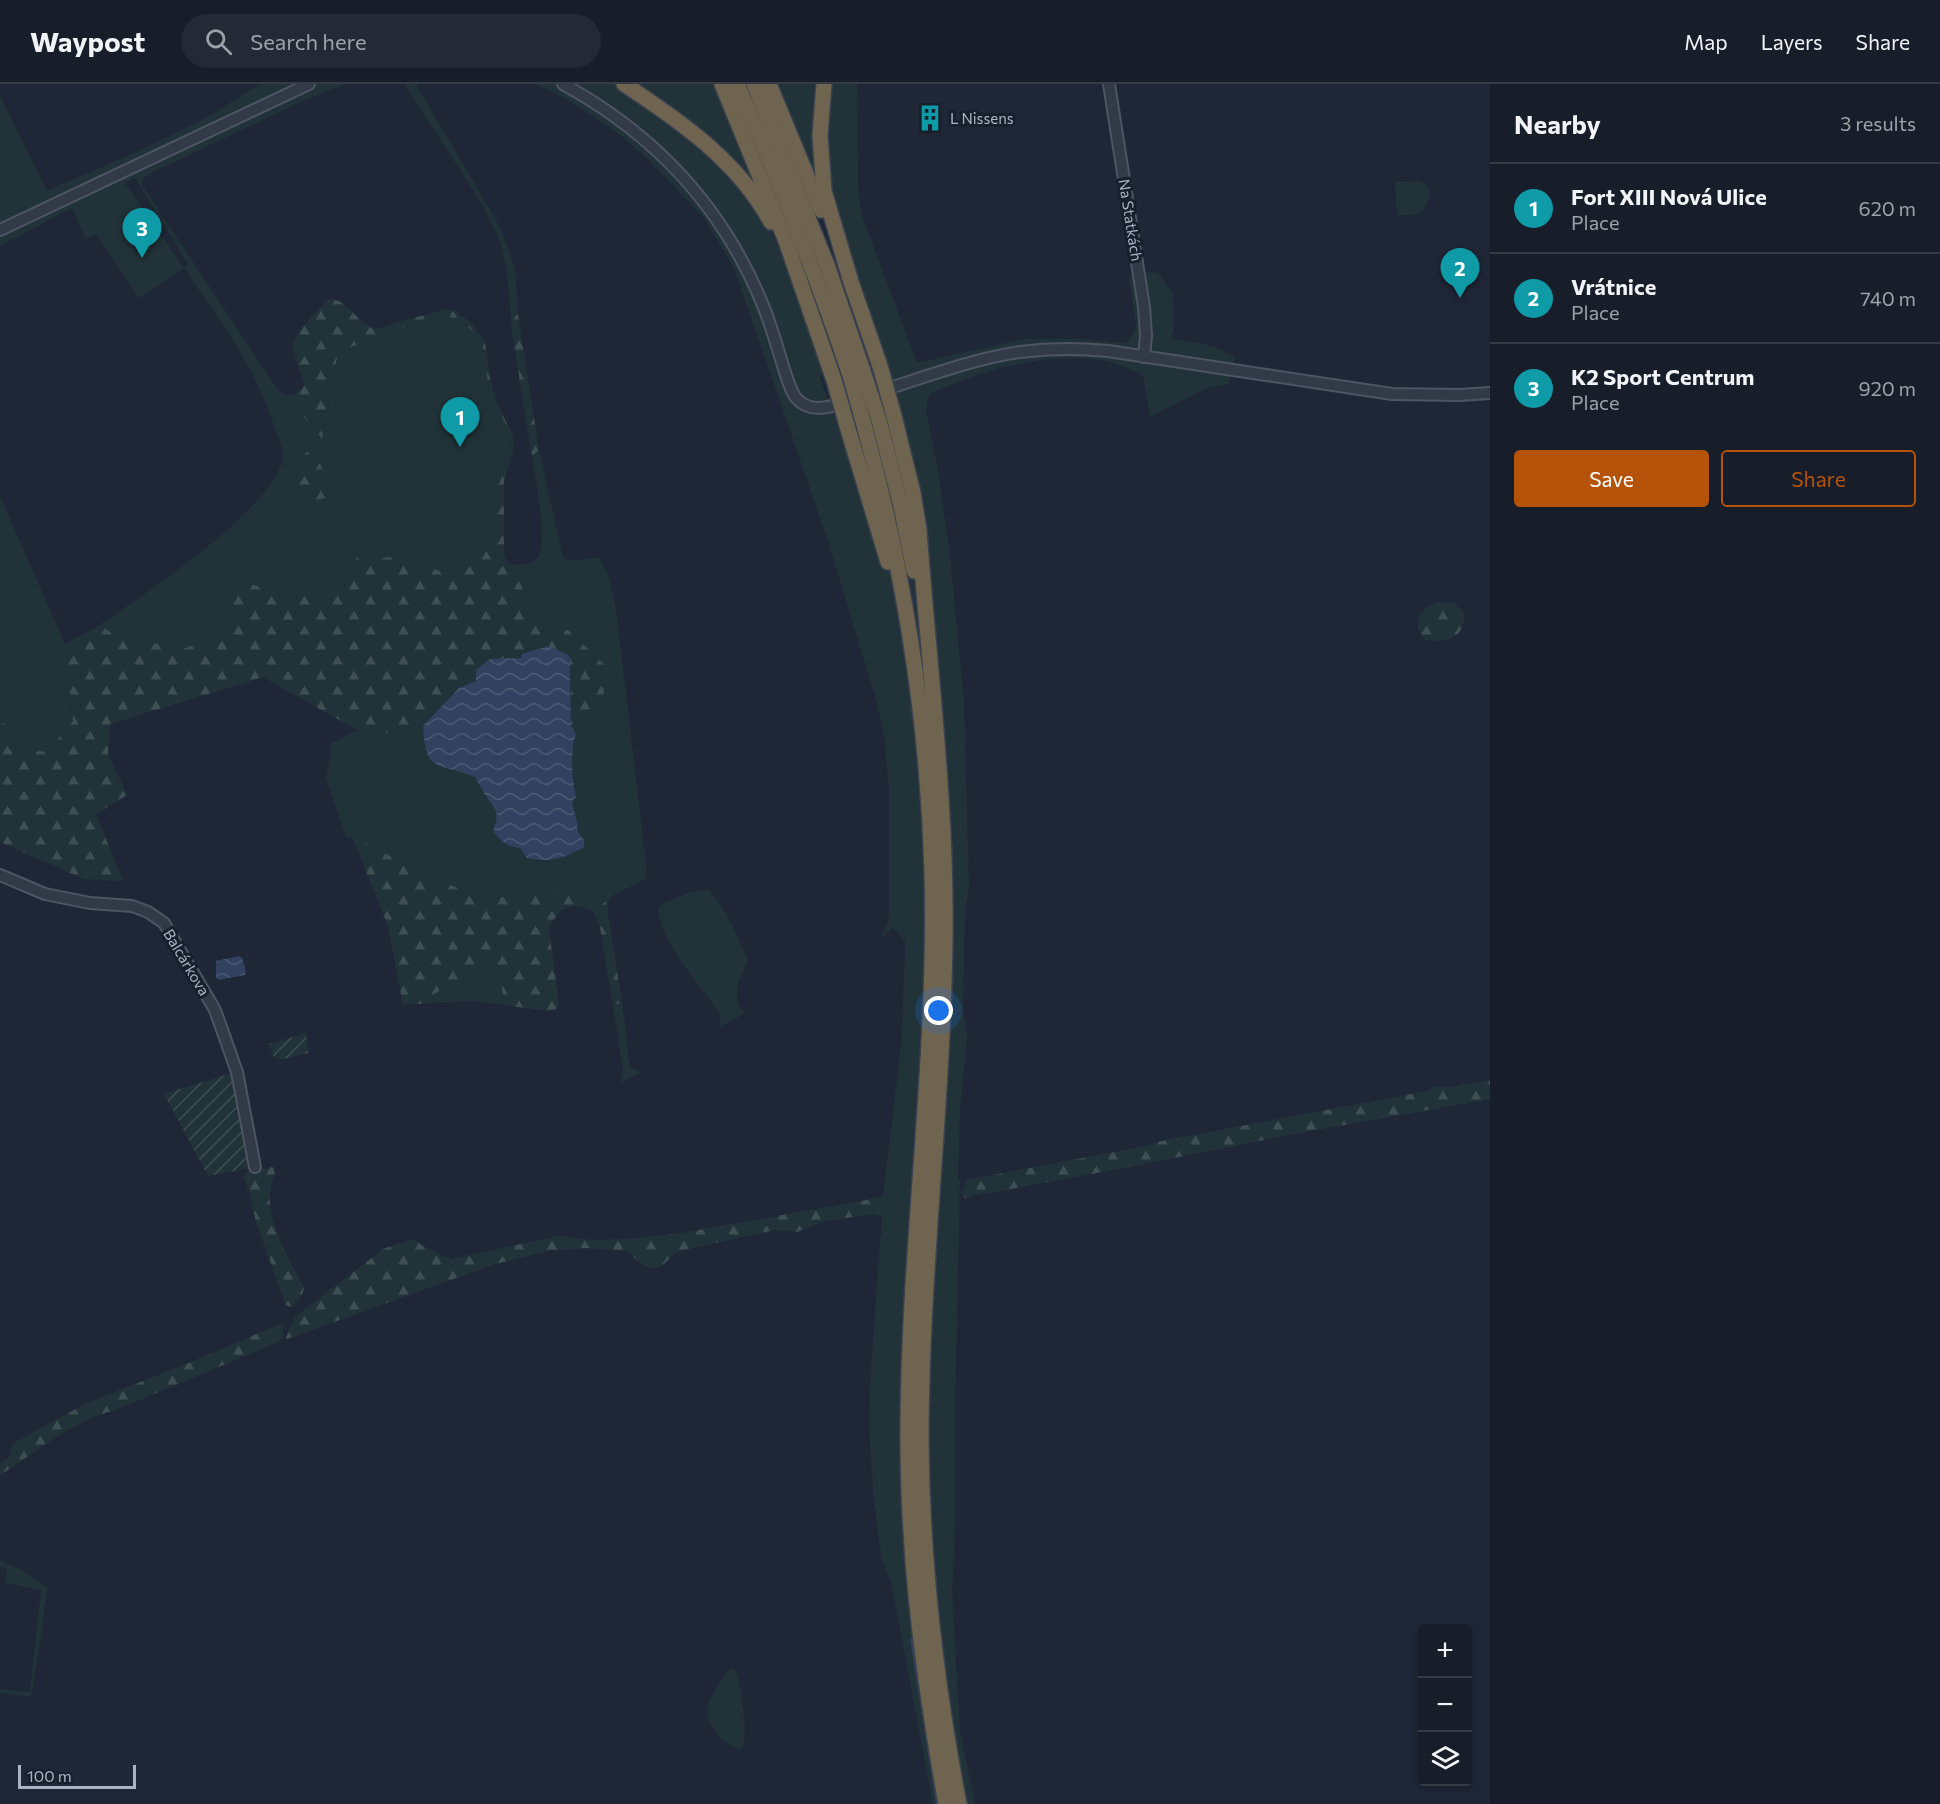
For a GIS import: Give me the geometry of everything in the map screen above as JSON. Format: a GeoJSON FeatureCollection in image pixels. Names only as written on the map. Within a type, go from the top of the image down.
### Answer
{"type":"FeatureCollection","features":[{"type":"Feature","properties":{"kind":"highway"},"geometry":{"type":"LineString","coordinates":[[624,84],[718,154],[742,179],[770,219],[808,304]]}},
{"type":"Feature","properties":{"kind":"highway"},"geometry":{"type":"LineString","coordinates":[[722,84],[786,241],[834,380],[912,642]]}},
{"type":"Feature","properties":{"kind":"highway"},"geometry":{"type":"LineString","coordinates":[[737,84],[856,373]]}},
{"type":"Feature","properties":{"kind":"highway"},"geometry":{"type":"LineString","coordinates":[[754,84],[827,266],[856,373],[901,507],[928,657]]}},
{"type":"Feature","properties":{"kind":"highway"},"geometry":{"type":"LineString","coordinates":[[769,84],[851,282]]}},
{"type":"Feature","properties":{"kind":"highway"},"geometry":{"type":"LineString","coordinates":[[824,84],[820,135],[824,191],[851,282],[880,366],[915,506],[943,824],[945,939],[940,1080],[925,1308],[921,1439],[928,1596],[946,1733],[959,1804]]}},
{"type":"Feature","properties":{"kind":"highway"},"geometry":{"type":"LineString","coordinates":[[872,423],[912,642],[927,776],[933,936],[909,1377],[909,1497],[915,1598],[921,1650],[946,1804]]}},
{"type":"Feature","properties":{"kind":"street"},"geometry":{"type":"LineString","coordinates":[[0,230],[309,84]]}},
{"type":"Feature","properties":{"kind":"street"},"geometry":{"type":"LineString","coordinates":[[563,84],[600,105],[655,148],[688,182],[705,204],[732,240],[750,276],[764,307],[794,395],[804,405],[812,408],[828,407],[988,359],[1019,352],[1080,348],[1392,393],[1459,395],[1490,393]]}},
{"type":"Feature","properties":{"kind":"street","name":"Na Statkách"},"geometry":{"type":"LineString","coordinates":[[1109,84],[1144,307],[1146,329],[1144,357]]}},
{"type":"Feature","properties":{"kind":"street","name":"Balcárkova"},"geometry":{"type":"LineString","coordinates":[[0,875],[45,894],[90,903],[132,906],[148,912],[164,923],[215,1010],[237,1072],[255,1167]]}},
{"type":"Feature","properties":{"kind":"green space"},"geometry":{"type":"Polygon","coordinates":[[[260,84],[345,84],[298,103],[155,171],[143,178],[142,185],[278,390],[286,395],[322,439],[338,352],[433,315],[458,318],[482,340],[489,391],[512,436],[509,457],[493,499],[496,535],[478,565],[445,573],[405,557],[358,558],[328,592],[297,597],[243,582],[233,627],[186,648],[119,638],[100,625],[174,573],[233,525],[275,477],[283,457],[281,444],[263,397],[247,364],[184,268],[139,298],[96,234],[85,238],[72,208],[0,246],[0,96],[47,191],[152,145],[208,117],[260,84]],[[135,178],[125,183],[184,268],[188,264],[135,178]]]}},
{"type":"Feature","properties":{"kind":"green space"},"geometry":{"type":"Polygon","coordinates":[[[404,84],[416,84],[497,222],[515,269],[518,315],[511,316],[507,272],[500,242],[491,222],[479,199],[404,84]]]}},
{"type":"Feature","properties":{"kind":"green space"},"geometry":{"type":"Polygon","coordinates":[[[536,84],[616,84],[664,117],[725,165],[764,218],[785,261],[803,303],[824,372],[820,377],[827,399],[891,382],[836,224],[826,164],[830,84],[857,84],[858,188],[861,213],[917,363],[1023,339],[1077,339],[1126,343],[1134,333],[1136,325],[1129,277],[1148,272],[1158,273],[1173,294],[1172,339],[1214,346],[1235,357],[1229,384],[1208,388],[1150,417],[1143,376],[1115,364],[1087,359],[1048,359],[991,371],[937,390],[929,396],[927,402],[926,411],[939,476],[950,557],[964,701],[969,888],[965,908],[963,1009],[967,1038],[960,1109],[958,1179],[960,1180],[955,1529],[952,1592],[960,1731],[975,1804],[933,1804],[892,1586],[881,1556],[873,1490],[869,1424],[882,1217],[875,1214],[853,1217],[873,1207],[877,1198],[883,1195],[902,1038],[905,950],[905,941],[893,927],[880,939],[888,923],[889,910],[889,789],[884,735],[876,700],[828,541],[734,268],[705,219],[644,155],[615,131],[570,101],[536,84]]]}},
{"type":"Feature","properties":{"kind":"green space"},"geometry":{"type":"Polygon","coordinates":[[[636,84],[713,84],[755,183],[714,142],[636,84]]]}},
{"type":"Feature","properties":{"kind":"green space"},"geometry":{"type":"Polygon","coordinates":[[[778,84],[818,84],[814,172],[778,84]]]}},
{"type":"Feature","properties":{"kind":"green space"},"geometry":{"type":"Polygon","coordinates":[[[1418,181],[1423,183],[1428,190],[1429,199],[1425,208],[1415,214],[1397,215],[1395,182],[1418,181]]]}},
{"type":"Feature","properties":{"kind":"green space"},"geometry":{"type":"Polygon","coordinates":[[[329,299],[342,303],[363,322],[375,329],[442,310],[457,312],[471,323],[485,342],[496,401],[513,436],[513,451],[504,481],[504,553],[506,560],[539,620],[568,630],[606,666],[603,701],[571,725],[569,655],[548,646],[521,658],[490,660],[476,681],[459,688],[423,726],[397,734],[357,730],[263,677],[110,724],[108,754],[127,795],[96,814],[123,881],[84,879],[0,842],[0,720],[5,724],[12,747],[47,752],[73,721],[65,644],[100,625],[119,638],[186,648],[233,627],[219,602],[243,582],[297,597],[328,592],[357,558],[405,557],[445,573],[478,565],[496,535],[493,499],[509,457],[512,437],[489,391],[482,340],[458,318],[433,316],[338,352],[322,439],[286,395],[295,395],[304,385],[294,353],[294,342],[301,329],[329,299]]]}},
{"type":"Feature","properties":{"kind":"green space"},"geometry":{"type":"Polygon","coordinates":[[[518,315],[539,450],[532,456],[512,333],[511,316],[518,315]]]}},
{"type":"Feature","properties":{"kind":"green space"},"geometry":{"type":"Polygon","coordinates":[[[313,446],[333,496],[309,502],[296,491],[303,456],[313,446]]]}},
{"type":"Feature","properties":{"kind":"green space"},"geometry":{"type":"Polygon","coordinates":[[[539,450],[563,557],[571,560],[599,558],[609,578],[617,616],[647,873],[646,879],[610,897],[594,912],[580,907],[577,886],[487,899],[432,878],[352,837],[346,837],[326,778],[332,743],[357,730],[397,734],[423,726],[424,747],[475,777],[487,798],[494,805],[497,816],[493,831],[501,841],[522,849],[539,861],[567,855],[576,845],[577,831],[572,802],[576,797],[572,766],[576,734],[571,725],[603,701],[568,630],[539,620],[510,564],[530,563],[539,555],[541,548],[540,507],[532,456],[539,450]]]}},
{"type":"Feature","properties":{"kind":"green space"},"geometry":{"type":"Polygon","coordinates":[[[0,496],[65,644],[73,721],[47,752],[12,747],[5,724],[0,720],[0,496]]]}},
{"type":"Feature","properties":{"kind":"green space"},"geometry":{"type":"Polygon","coordinates":[[[1438,602],[1453,603],[1463,611],[1462,627],[1454,637],[1440,641],[1425,640],[1418,627],[1419,617],[1426,609],[1438,602]]]}},
{"type":"Feature","properties":{"kind":"green space"},"geometry":{"type":"Polygon","coordinates":[[[352,836],[432,878],[487,899],[578,886],[580,907],[565,909],[557,915],[549,929],[559,1005],[555,1010],[503,1005],[501,984],[497,976],[478,967],[432,996],[434,1003],[403,1005],[388,926],[352,836]]]}},
{"type":"Feature","properties":{"kind":"green space"},"geometry":{"type":"Polygon","coordinates":[[[709,889],[727,914],[748,960],[737,991],[738,1003],[741,1010],[746,1013],[719,1027],[720,1014],[674,951],[661,924],[658,909],[674,898],[709,889]]]}},
{"type":"Feature","properties":{"kind":"green space"},"geometry":{"type":"Polygon","coordinates":[[[610,897],[608,914],[622,1003],[613,1005],[600,928],[594,912],[610,897]]]}},
{"type":"Feature","properties":{"kind":"green space"},"geometry":{"type":"Polygon","coordinates":[[[478,967],[492,973],[500,980],[503,1005],[474,1001],[434,1003],[432,996],[478,967]]]}},
{"type":"Feature","properties":{"kind":"green space"},"geometry":{"type":"Polygon","coordinates":[[[622,1003],[630,1068],[642,1072],[621,1083],[623,1071],[613,1005],[622,1003]]]}},
{"type":"Feature","properties":{"kind":"green space"},"geometry":{"type":"Polygon","coordinates":[[[306,1033],[308,1053],[279,1060],[278,1057],[274,1058],[269,1044],[306,1033]]]}},
{"type":"Feature","properties":{"kind":"green space"},"geometry":{"type":"Polygon","coordinates":[[[232,1073],[251,1168],[208,1176],[164,1094],[232,1073]]]}},
{"type":"Feature","properties":{"kind":"green space"},"geometry":{"type":"Polygon","coordinates":[[[1490,1080],[1490,1099],[1294,1134],[966,1199],[961,1193],[966,1180],[1427,1091],[1436,1086],[1448,1087],[1490,1080]]]}},
{"type":"Feature","properties":{"kind":"green space"},"geometry":{"type":"Polygon","coordinates":[[[273,1167],[275,1173],[270,1203],[272,1218],[283,1247],[304,1288],[299,1299],[291,1307],[286,1305],[257,1225],[246,1181],[243,1178],[248,1171],[273,1167]]]}},
{"type":"Feature","properties":{"kind":"green space"},"geometry":{"type":"Polygon","coordinates":[[[877,1198],[873,1207],[853,1217],[825,1221],[797,1232],[774,1230],[688,1249],[675,1253],[662,1266],[656,1268],[645,1267],[627,1251],[584,1248],[549,1251],[495,1264],[286,1338],[294,1318],[383,1249],[413,1239],[426,1248],[451,1259],[559,1236],[592,1240],[682,1233],[877,1198]]]}},
{"type":"Feature","properties":{"kind":"green space"},"geometry":{"type":"Polygon","coordinates":[[[280,1324],[285,1326],[282,1331],[285,1334],[279,1342],[84,1421],[0,1475],[0,1464],[10,1457],[14,1443],[85,1404],[280,1324]]]}},
{"type":"Feature","properties":{"kind":"green space"},"geometry":{"type":"Polygon","coordinates":[[[0,1561],[20,1569],[47,1588],[31,1697],[0,1693],[0,1689],[30,1692],[41,1590],[5,1583],[7,1568],[0,1567],[0,1561]]]}},
{"type":"Feature","properties":{"kind":"green space"},"geometry":{"type":"Polygon","coordinates":[[[731,1668],[735,1669],[738,1676],[742,1697],[744,1742],[742,1749],[732,1746],[718,1735],[711,1725],[707,1712],[718,1685],[731,1668]]]}},
{"type":"Feature","properties":{"kind":"water"},"geometry":{"type":"Polygon","coordinates":[[[548,646],[569,655],[571,725],[576,734],[572,766],[576,797],[572,802],[578,832],[584,840],[584,848],[561,858],[541,860],[527,858],[520,848],[508,845],[499,838],[493,831],[497,817],[496,811],[475,777],[443,767],[431,760],[424,742],[423,726],[459,688],[476,681],[476,670],[490,659],[521,658],[522,654],[548,646]]]}},
{"type":"Feature","properties":{"kind":"water"},"geometry":{"type":"Polygon","coordinates":[[[239,956],[242,958],[245,975],[219,980],[216,978],[216,961],[239,956]]]}},
{"type":"Feature","properties":{"kind":"waterway"},"geometry":{"type":"LineString","coordinates":[[911,1639],[937,1804]]}},
{"type":"Feature","properties":{"kind":"place","name":"L Nissens"},"geometry":{"type":"Point","coordinates":[930,118]}},
{"type":"Feature","properties":{"kind":"place","name":"K2 Sport Centrum"},"geometry":{"type":"Point","coordinates":[142,258]}},
{"type":"Feature","properties":{"kind":"place","name":"Vrátnice"},"geometry":{"type":"Point","coordinates":[1460,298]}},
{"type":"Feature","properties":{"kind":"place","name":"Fort XIII Nová Ulice"},"geometry":{"type":"Point","coordinates":[460,447]}}]}
